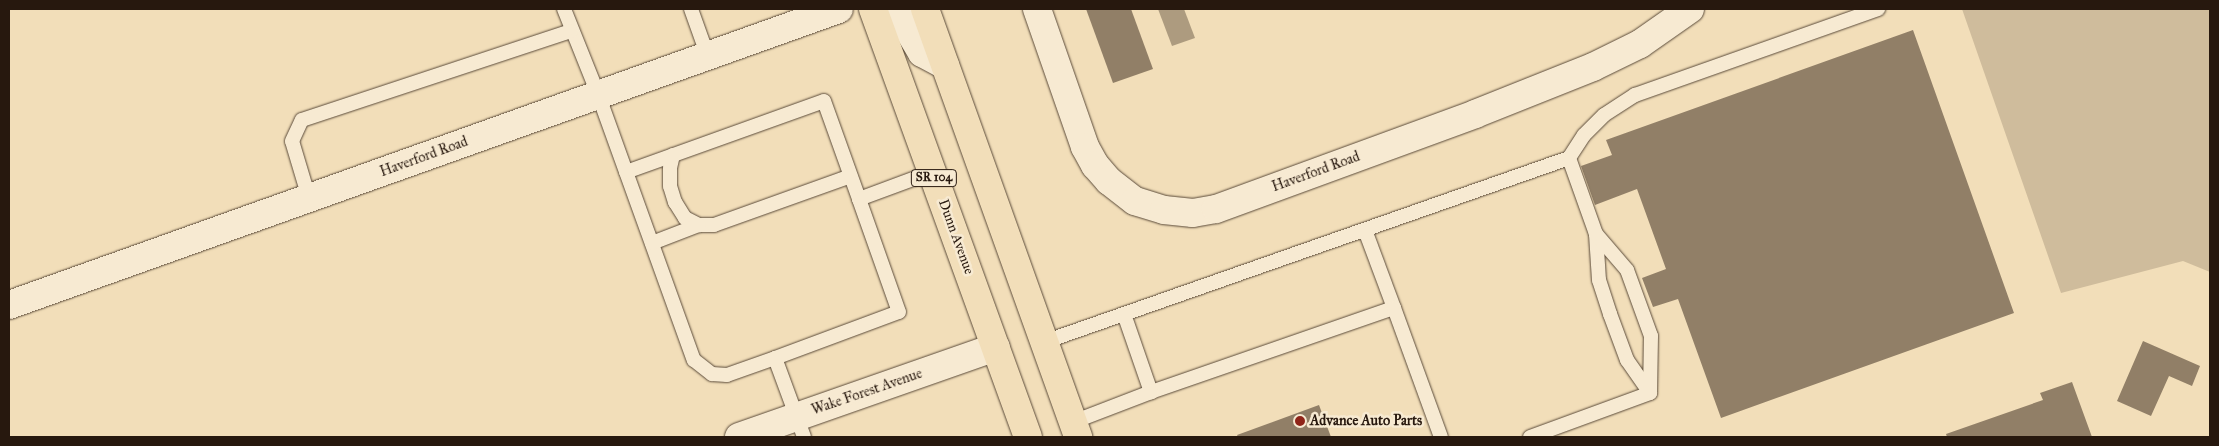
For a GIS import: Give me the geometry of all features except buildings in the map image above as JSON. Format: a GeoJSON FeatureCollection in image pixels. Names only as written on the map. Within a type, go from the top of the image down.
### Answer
{"type":"FeatureCollection","features":[{"type":"Feature","properties":{"kind":"main road","name":"Dunn Avenue"},"geometry":{"type":"LineString","coordinates":[[873,9],[1028,437]]}},
{"type":"Feature","properties":{"kind":"main road"},"geometry":{"type":"LineString","coordinates":[[925,9],[1076,429]]}},
{"type":"Feature","properties":{"kind":"street","name":"Haverford Road"},"geometry":{"type":"LineString","coordinates":[[9,305],[708,54],[839,9]]}},
{"type":"Feature","properties":{"kind":"street"},"geometry":{"type":"LineString","coordinates":[[896,9],[922,53],[945,65]]}},
{"type":"Feature","properties":{"kind":"street","name":"Haverford Road"},"geometry":{"type":"LineString","coordinates":[[1037,9],[1085,147],[1096,166],[1109,181],[1135,201],[1164,210],[1193,213],[1216,209],[1475,114],[1594,67],[1640,44],[1690,9]]}},
{"type":"Feature","properties":{"kind":"street","name":"Wake Forest Avenue"},"geometry":{"type":"LineString","coordinates":[[739,437],[801,427],[996,348]]}},
{"type":"Feature","properties":{"kind":"lane"},"geometry":{"type":"LineString","coordinates":[[564,9],[571,31],[598,94],[626,172],[652,243],[694,360],[712,374],[727,375],[899,312],[824,101],[626,172]]}},
{"type":"Feature","properties":{"kind":"lane"},"geometry":{"type":"LineString","coordinates":[[691,9],[708,54]]}},
{"type":"Feature","properties":{"kind":"lane"},"geometry":{"type":"LineString","coordinates":[[1044,342],[1569,158],[1584,135],[1604,115],[1635,95],[1878,9]]}},
{"type":"Feature","properties":{"kind":"lane"},"geometry":{"type":"LineString","coordinates":[[309,198],[292,141],[302,120],[571,31]]}},
{"type":"Feature","properties":{"kind":"lane"},"geometry":{"type":"LineString","coordinates":[[674,154],[670,168],[670,186],[675,202],[685,218],[699,225]]}},
{"type":"Feature","properties":{"kind":"lane"},"geometry":{"type":"LineString","coordinates":[[1569,158],[1596,234],[1599,280],[1610,314],[1627,360],[1650,394]]}},
{"type":"Feature","properties":{"kind":"lane"},"geometry":{"type":"LineString","coordinates":[[859,199],[932,172]]}},
{"type":"Feature","properties":{"kind":"lane"},"geometry":{"type":"LineString","coordinates":[[652,243],[699,225],[714,225],[851,176]]}},
{"type":"Feature","properties":{"kind":"lane"},"geometry":{"type":"LineString","coordinates":[[1365,230],[1441,437]]}},
{"type":"Feature","properties":{"kind":"lane"},"geometry":{"type":"LineString","coordinates":[[1596,234],[1627,270],[1650,336],[1650,394]]}},
{"type":"Feature","properties":{"kind":"lane"},"geometry":{"type":"LineString","coordinates":[[1076,429],[1151,392],[1394,308]]}},
{"type":"Feature","properties":{"kind":"lane"},"geometry":{"type":"LineString","coordinates":[[1124,314],[1151,392]]}},
{"type":"Feature","properties":{"kind":"lane"},"geometry":{"type":"LineString","coordinates":[[775,358],[801,427]]}},
{"type":"Feature","properties":{"kind":"lane"},"geometry":{"type":"LineString","coordinates":[[1530,437],[1650,394]]}},
{"type":"Feature","properties":{"kind":"shaded area"},"geometry":{"type":"Polygon","coordinates":[[[1158,9],[1184,9],[1195,38],[1172,46],[1158,9]]]}},
{"type":"Feature","properties":{"kind":"shaded area"},"geometry":{"type":"Polygon","coordinates":[[[1962,9],[2210,9],[2210,272],[2183,261],[2061,293],[1962,9]]]}},
{"type":"Feature","properties":{"kind":"place","name":"Advance Auto Parts"},"geometry":{"type":"Point","coordinates":[1300,421]}}]}
